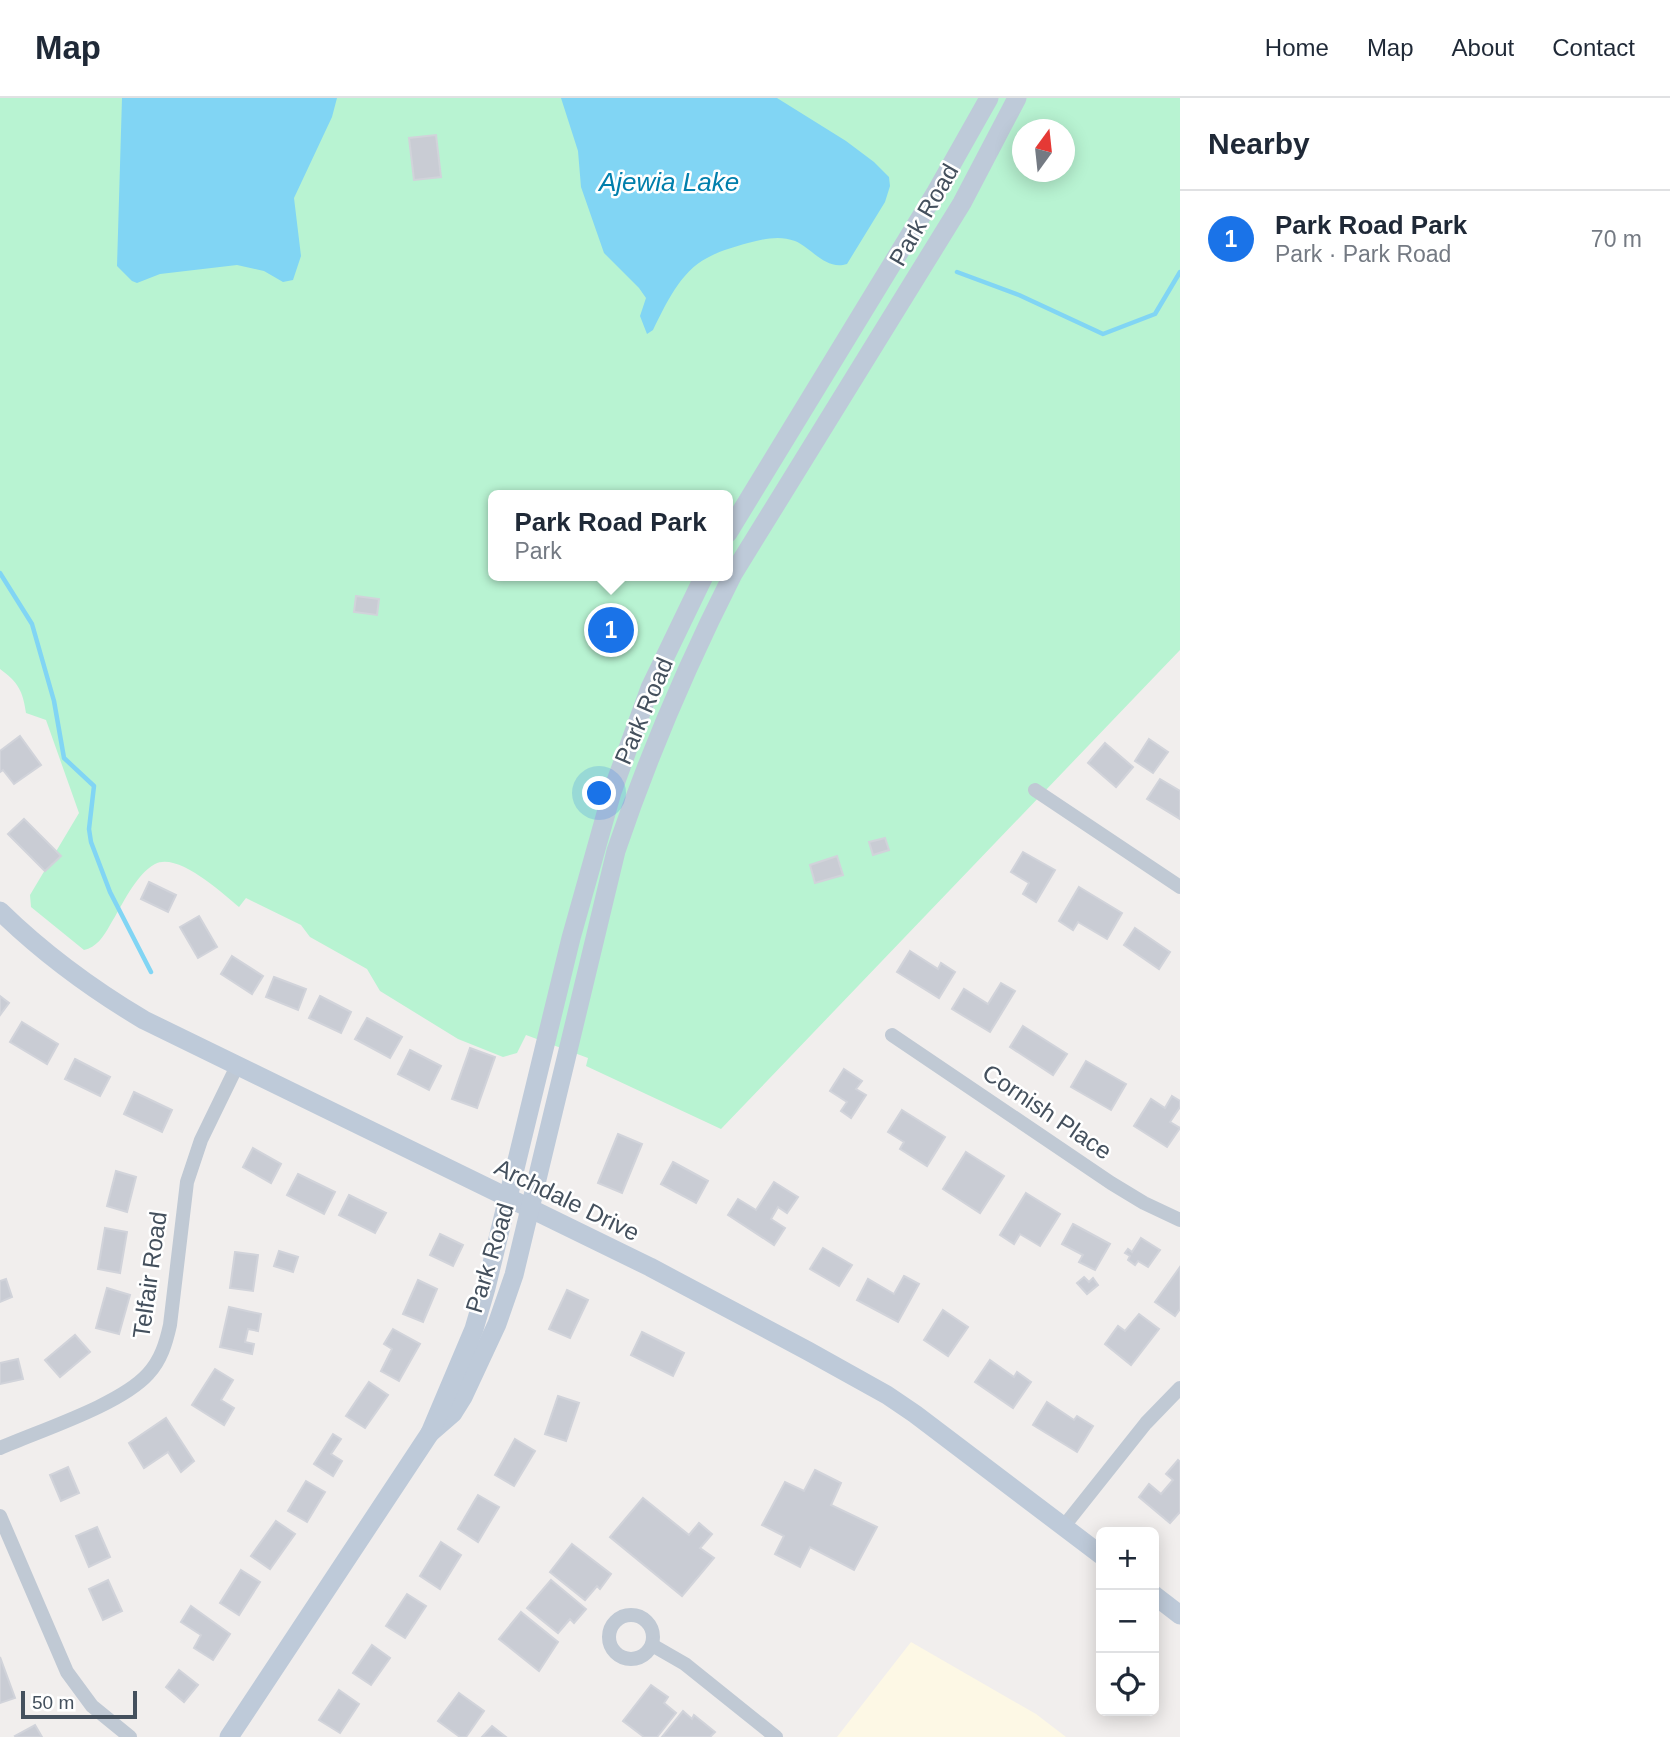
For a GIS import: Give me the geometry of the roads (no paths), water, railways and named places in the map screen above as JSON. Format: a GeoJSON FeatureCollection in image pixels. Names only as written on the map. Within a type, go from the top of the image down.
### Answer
{"type":"FeatureCollection","features":[{"type":"Feature","properties":{"kind":"main road","name":"Park Road"},"geometry":{"type":"LineString","coordinates":[[733,525],[943,180],[989,98]]}},
{"type":"Feature","properties":{"kind":"main road","name":"Park Road"},"geometry":{"type":"LineString","coordinates":[[733,574],[962,203],[1017,98]]}},
{"type":"Feature","properties":{"kind":"main road","name":"Park Road"},"geometry":{"type":"LineString","coordinates":[[229,1737],[430,1433],[474,1329],[568,950],[612,792],[650,688],[702,581]]}},
{"type":"Feature","properties":{"kind":"main road","name":"Park Road"},"geometry":{"type":"LineString","coordinates":[[430,1433],[453,1413],[480,1365],[497,1324],[531,1210],[616,851],[636,794],[690,663],[730,581]]}},
{"type":"Feature","properties":{"kind":"main road","name":"Archdale Drive"},"geometry":{"type":"LineString","coordinates":[[0,911],[27,937],[101,994],[144,1020],[662,1273],[887,1395],[1096,1551]]}},
{"type":"Feature","properties":{"kind":"main road"},"geometry":{"type":"LineString","coordinates":[[1159,1599],[1180,1615]]}},
{"type":"Feature","properties":{"kind":"street"},"geometry":{"type":"LineString","coordinates":[[1035,790],[1180,887]]}},
{"type":"Feature","properties":{"kind":"street","name":"Cornish Place"},"geometry":{"type":"LineString","coordinates":[[892,1035],[1111,1183],[1180,1220]]}},
{"type":"Feature","properties":{"kind":"street","name":"Telfair Road"},"geometry":{"type":"LineString","coordinates":[[0,1448],[132,1389],[155,1366],[165,1345],[170,1325],[187,1182],[195,1154],[237,1066]]}},
{"type":"Feature","properties":{"kind":"street"},"geometry":{"type":"LineString","coordinates":[[1064,1526],[1146,1423],[1180,1388]]}},
{"type":"Feature","properties":{"kind":"street"},"geometry":{"type":"LineString","coordinates":[[0,1516],[5,1542],[67,1672],[92,1706],[130,1737]]}},
{"type":"Feature","properties":{"kind":"street"},"geometry":{"type":"LineString","coordinates":[[652,1645],[685,1664],[776,1737]]}},
{"type":"Feature","properties":{"kind":"water"},"geometry":{"type":"Polygon","coordinates":[[[122,98],[337,98],[332,117],[294,198],[301,256],[293,280],[283,282],[264,271],[237,265],[160,274],[137,283],[117,266],[122,98]]]}},
{"type":"Feature","properties":{"kind":"water","name":"Ajewia Lake"},"geometry":{"type":"Polygon","coordinates":[[[561,98],[777,98],[846,141],[874,162],[889,177],[890,186],[885,202],[847,264],[826,262],[801,244],[783,238],[760,240],[727,249],[697,264],[681,280],[653,330],[647,334],[640,316],[646,298],[604,253],[581,187],[578,151],[561,98]]]}},
{"type":"Feature","properties":{"kind":"waterway"},"geometry":{"type":"LineString","coordinates":[[957,272],[1019,295],[1103,334],[1155,314],[1180,272]]}},
{"type":"Feature","properties":{"kind":"waterway"},"geometry":{"type":"LineString","coordinates":[[0,573],[32,624],[54,701],[64,758],[94,786],[89,829],[91,842],[110,892],[151,972]]}},
{"type":"Feature","properties":{"kind":"place","name":"Park Road Park"},"geometry":{"type":"Point","coordinates":[611,630]}}]}
